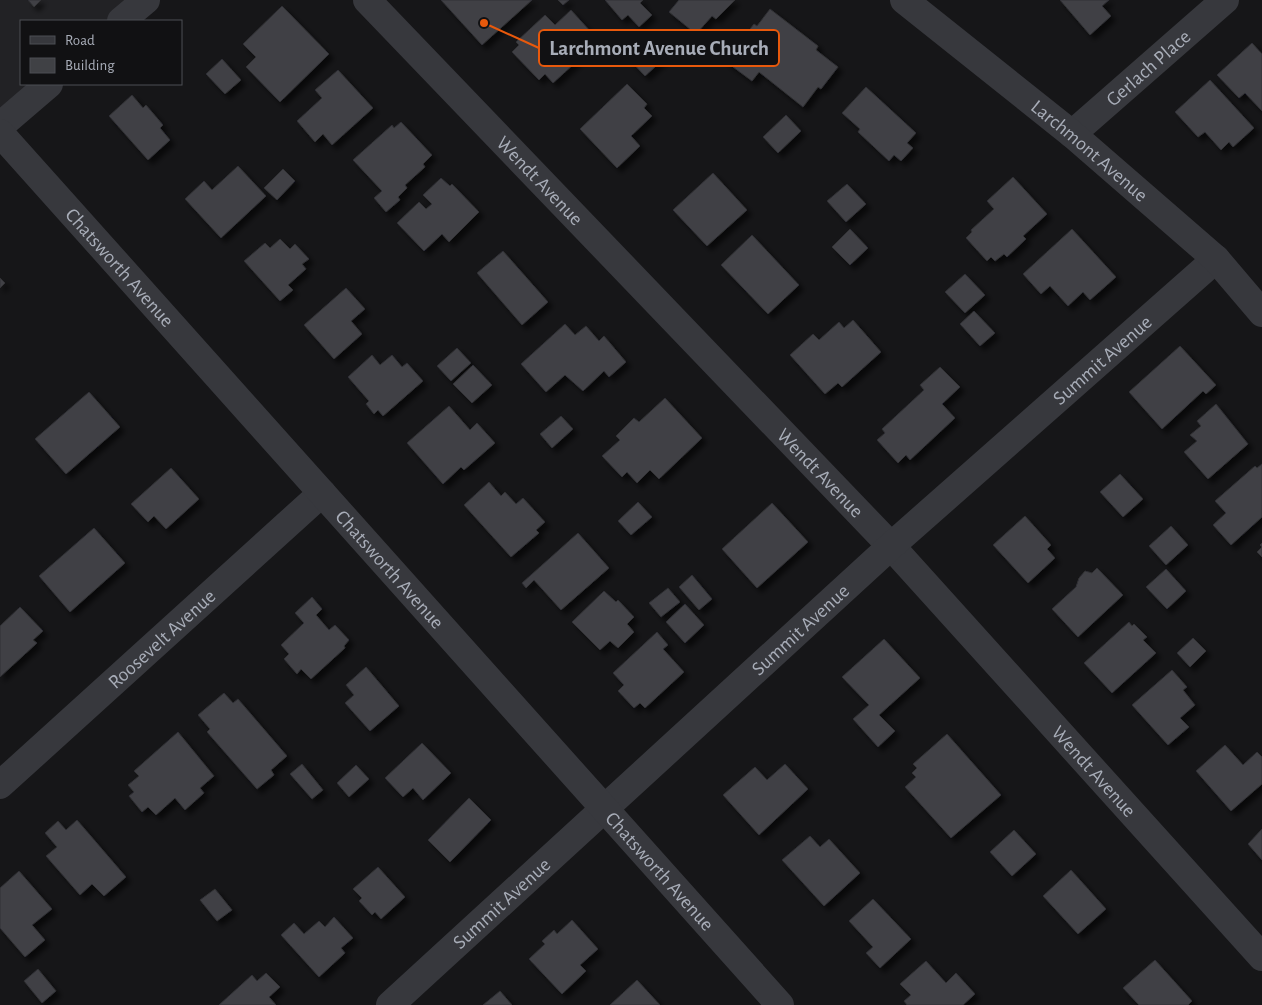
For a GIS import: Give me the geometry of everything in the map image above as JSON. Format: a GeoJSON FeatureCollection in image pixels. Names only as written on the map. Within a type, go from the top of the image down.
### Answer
{"type":"FeatureCollection","features":[{"type":"Feature","properties":{"kind":"street"},"geometry":{"type":"LineString","coordinates":[[122,20],[146,0]]}},
{"type":"Feature","properties":{"kind":"street","name":"Wendt Avenue"},"geometry":{"type":"LineString","coordinates":[[367,0],[891,546],[1262,957]]}},
{"type":"Feature","properties":{"kind":"street","name":"Larchmont Avenue"},"geometry":{"type":"LineString","coordinates":[[904,0],[1072,134],[1216,259],[1262,313]]}},
{"type":"Feature","properties":{"kind":"street","name":"Gerlach Place"},"geometry":{"type":"LineString","coordinates":[[1072,134],[1225,0]]}},
{"type":"Feature","properties":{"kind":"street"},"geometry":{"type":"LineString","coordinates":[[0,126],[48,85]]}},
{"type":"Feature","properties":{"kind":"street","name":"Chatsworth Avenue"},"geometry":{"type":"LineString","coordinates":[[0,134],[780,1005]]}},
{"type":"Feature","properties":{"kind":"street","name":"Summit Avenue"},"geometry":{"type":"LineString","coordinates":[[390,1005],[891,546],[1216,259]]}},
{"type":"Feature","properties":{"kind":"street","name":"Roosevelt Avenue"},"geometry":{"type":"LineString","coordinates":[[0,785],[322,493]]}},
{"type":"Feature","properties":{"kind":"shaded area"},"geometry":{"type":"Polygon","coordinates":[[[0,0],[136,0],[112,20],[20,20],[20,85],[37,85],[0,116],[0,0]]]}},
{"type":"Feature","properties":{"kind":"building"},"geometry":{"type":"Polygon","coordinates":[[[28,0],[41,0],[34,7],[28,0]]]}},
{"type":"Feature","properties":{"kind":"building"},"geometry":{"type":"Polygon","coordinates":[[[441,0],[532,0],[482,45],[441,0]]]}},
{"type":"Feature","properties":{"kind":"building"},"geometry":{"type":"Polygon","coordinates":[[[558,0],[569,0],[563,5],[558,0]]]}},
{"type":"Feature","properties":{"kind":"building"},"geometry":{"type":"Polygon","coordinates":[[[605,0],[643,0],[640,3],[652,15],[639,27],[628,15],[622,20],[605,0]]]}},
{"type":"Feature","properties":{"kind":"building"},"geometry":{"type":"Polygon","coordinates":[[[679,0],[735,0],[716,19],[712,16],[696,34],[669,12],[679,0]]]}},
{"type":"Feature","properties":{"kind":"building"},"geometry":{"type":"Polygon","coordinates":[[[1060,0],[1109,0],[1102,6],[1111,16],[1090,35],[1060,0]]]}},
{"type":"Feature","properties":{"kind":"building"},"geometry":{"type":"Polygon","coordinates":[[[282,6],[329,54],[280,102],[246,67],[256,57],[243,44],[282,6]]]}},
{"type":"Feature","properties":{"kind":"building"},"geometry":{"type":"Polygon","coordinates":[[[770,9],[818,46],[816,50],[838,67],[821,89],[818,87],[803,107],[759,72],[752,81],[725,61],[754,24],[757,26],[770,9]]]}},
{"type":"Feature","properties":{"kind":"building"},"geometry":{"type":"Polygon","coordinates":[[[571,10],[599,41],[553,83],[545,74],[539,80],[512,52],[519,45],[516,42],[545,15],[555,25],[571,10]]]}},
{"type":"Feature","properties":{"kind":"building"},"geometry":{"type":"Polygon","coordinates":[[[651,39],[667,56],[645,76],[629,59],[651,39]]]}},
{"type":"Feature","properties":{"kind":"building"},"geometry":{"type":"Polygon","coordinates":[[[1252,43],[1262,54],[1262,111],[1245,93],[1239,98],[1217,75],[1252,43]]]}},
{"type":"Feature","properties":{"kind":"building"},"geometry":{"type":"Polygon","coordinates":[[[222,59],[241,80],[225,94],[206,74],[222,59]]]}},
{"type":"Feature","properties":{"kind":"building"},"geometry":{"type":"Polygon","coordinates":[[[338,70],[373,108],[332,145],[323,134],[315,142],[297,121],[322,98],[315,90],[338,70]]]}},
{"type":"Feature","properties":{"kind":"building"},"geometry":{"type":"Polygon","coordinates":[[[1210,80],[1254,128],[1233,147],[1229,142],[1221,150],[1205,132],[1198,137],[1175,112],[1210,80]]]}},
{"type":"Feature","properties":{"kind":"building"},"geometry":{"type":"Polygon","coordinates":[[[627,84],[647,104],[644,108],[652,116],[631,136],[640,146],[617,168],[580,129],[627,84]]]}},
{"type":"Feature","properties":{"kind":"building"},"geometry":{"type":"Polygon","coordinates":[[[866,87],[916,133],[907,143],[913,148],[901,161],[894,155],[889,161],[858,132],[860,129],[842,113],[866,87]]]}},
{"type":"Feature","properties":{"kind":"building"},"geometry":{"type":"Polygon","coordinates":[[[132,95],[143,108],[146,105],[163,125],[160,128],[170,140],[148,160],[109,116],[132,95]]]}},
{"type":"Feature","properties":{"kind":"building"},"geometry":{"type":"Polygon","coordinates":[[[786,115],[801,131],[778,153],[763,137],[786,115]]]}},
{"type":"Feature","properties":{"kind":"building"},"geometry":{"type":"Polygon","coordinates":[[[401,122],[432,155],[423,164],[425,167],[405,185],[407,188],[398,197],[400,200],[386,212],[374,198],[382,191],[353,160],[392,125],[394,128],[401,122]]]}},
{"type":"Feature","properties":{"kind":"building"},"geometry":{"type":"Polygon","coordinates":[[[238,166],[266,196],[221,238],[185,199],[204,181],[212,190],[238,166]]]}},
{"type":"Feature","properties":{"kind":"building"},"geometry":{"type":"Polygon","coordinates":[[[283,169],[295,181],[277,200],[264,188],[283,169]]]}},
{"type":"Feature","properties":{"kind":"building"},"geometry":{"type":"Polygon","coordinates":[[[713,173],[747,210],[707,246],[673,210],[713,173]]]}},
{"type":"Feature","properties":{"kind":"building"},"geometry":{"type":"Polygon","coordinates":[[[1013,177],[1047,214],[1023,236],[1026,239],[1007,257],[1004,254],[995,261],[991,257],[987,261],[966,238],[972,232],[971,230],[994,209],[987,201],[1013,177]]]}},
{"type":"Feature","properties":{"kind":"building"},"geometry":{"type":"Polygon","coordinates":[[[441,178],[450,186],[452,184],[479,212],[449,242],[442,234],[424,251],[397,223],[419,202],[426,209],[432,204],[423,195],[441,178]]]}},
{"type":"Feature","properties":{"kind":"building"},"geometry":{"type":"Polygon","coordinates":[[[847,184],[866,204],[846,222],[827,201],[847,184]]]}},
{"type":"Feature","properties":{"kind":"building"},"geometry":{"type":"Polygon","coordinates":[[[850,229],[868,248],[850,265],[832,247],[850,229]]]}},
{"type":"Feature","properties":{"kind":"building"},"geometry":{"type":"Polygon","coordinates":[[[1072,229],[1116,277],[1090,300],[1083,292],[1068,306],[1050,286],[1041,294],[1023,274],[1072,229]]]}},
{"type":"Feature","properties":{"kind":"building"},"geometry":{"type":"Polygon","coordinates":[[[752,235],[799,285],[768,314],[721,265],[752,235]]]}},
{"type":"Feature","properties":{"kind":"building"},"geometry":{"type":"Polygon","coordinates":[[[280,239],[290,249],[295,244],[309,259],[302,264],[306,269],[288,285],[293,290],[280,301],[244,261],[265,243],[270,248],[280,239]]]}},
{"type":"Feature","properties":{"kind":"building"},"geometry":{"type":"Polygon","coordinates":[[[503,251],[548,302],[522,325],[477,273],[503,251]]]}},
{"type":"Feature","properties":{"kind":"building"},"geometry":{"type":"Polygon","coordinates":[[[965,274],[985,295],[965,313],[945,292],[965,274]]]}},
{"type":"Feature","properties":{"kind":"building"},"geometry":{"type":"Polygon","coordinates":[[[0,278],[5,283],[0,288],[0,278]]]}},
{"type":"Feature","properties":{"kind":"building"},"geometry":{"type":"Polygon","coordinates":[[[346,288],[365,309],[351,321],[362,334],[334,359],[304,325],[346,288]]]}},
{"type":"Feature","properties":{"kind":"building"},"geometry":{"type":"Polygon","coordinates":[[[974,311],[995,333],[980,346],[960,324],[974,311]]]}},
{"type":"Feature","properties":{"kind":"building"},"geometry":{"type":"Polygon","coordinates":[[[853,320],[881,352],[842,387],[838,383],[825,394],[790,355],[813,334],[819,340],[839,322],[844,328],[853,320]]]}},
{"type":"Feature","properties":{"kind":"building"},"geometry":{"type":"Polygon","coordinates":[[[565,324],[575,335],[586,326],[599,341],[604,336],[626,362],[609,377],[604,371],[583,391],[565,375],[546,392],[521,364],[565,324]]]}},
{"type":"Feature","properties":{"kind":"building"},"geometry":{"type":"Polygon","coordinates":[[[1180,346],[1216,385],[1206,394],[1203,391],[1162,429],[1129,392],[1180,346]]]}},
{"type":"Feature","properties":{"kind":"building"},"geometry":{"type":"Polygon","coordinates":[[[457,348],[471,363],[451,381],[437,366],[457,348]]]}},
{"type":"Feature","properties":{"kind":"building"},"geometry":{"type":"Polygon","coordinates":[[[372,355],[380,365],[392,355],[402,367],[407,363],[423,381],[383,416],[378,410],[374,414],[366,404],[369,401],[348,377],[372,355]]]}},
{"type":"Feature","properties":{"kind":"building"},"geometry":{"type":"Polygon","coordinates":[[[473,365],[492,385],[472,403],[453,384],[473,365]]]}},
{"type":"Feature","properties":{"kind":"building"},"geometry":{"type":"Polygon","coordinates":[[[940,367],[960,387],[942,404],[955,418],[910,460],[906,455],[898,463],[877,440],[885,433],[882,429],[924,390],[920,385],[940,367]]]}},
{"type":"Feature","properties":{"kind":"building"},"geometry":{"type":"Polygon","coordinates":[[[89,392],[120,427],[66,474],[35,439],[89,392]]]}},
{"type":"Feature","properties":{"kind":"building"},"geometry":{"type":"Polygon","coordinates":[[[665,398],[702,438],[659,479],[650,470],[637,483],[627,472],[622,477],[602,456],[620,440],[616,436],[634,418],[639,422],[665,398]]]}},
{"type":"Feature","properties":{"kind":"building"},"geometry":{"type":"Polygon","coordinates":[[[1216,404],[1248,444],[1208,479],[1184,452],[1197,441],[1190,435],[1201,426],[1197,421],[1216,404]]]}},
{"type":"Feature","properties":{"kind":"building"},"geometry":{"type":"Polygon","coordinates":[[[449,406],[470,430],[477,423],[495,443],[464,470],[461,467],[443,484],[407,443],[449,406]]]}},
{"type":"Feature","properties":{"kind":"building"},"geometry":{"type":"Polygon","coordinates":[[[561,416],[573,429],[552,448],[540,434],[561,416]]]}},
{"type":"Feature","properties":{"kind":"building"},"geometry":{"type":"Polygon","coordinates":[[[1262,464],[1262,517],[1231,545],[1213,525],[1226,513],[1215,501],[1255,466],[1257,468],[1262,464]]]}},
{"type":"Feature","properties":{"kind":"building"},"geometry":{"type":"Polygon","coordinates":[[[171,468],[199,499],[166,529],[154,516],[148,522],[131,504],[171,468]]]}},
{"type":"Feature","properties":{"kind":"building"},"geometry":{"type":"Polygon","coordinates":[[[1120,474],[1143,499],[1123,517],[1100,492],[1120,474]]]}},
{"type":"Feature","properties":{"kind":"building"},"geometry":{"type":"Polygon","coordinates":[[[489,482],[501,496],[505,492],[516,504],[523,498],[545,522],[536,530],[539,533],[511,557],[464,505],[489,482]]]}},
{"type":"Feature","properties":{"kind":"building"},"geometry":{"type":"Polygon","coordinates":[[[638,502],[652,517],[631,535],[618,521],[638,502]]]}},
{"type":"Feature","properties":{"kind":"building"},"geometry":{"type":"Polygon","coordinates":[[[772,503],[808,542],[757,588],[722,549],[772,503]]]}},
{"type":"Feature","properties":{"kind":"building"},"geometry":{"type":"Polygon","coordinates":[[[1025,516],[1051,545],[1047,549],[1055,558],[1028,583],[993,545],[1025,516]]]}},
{"type":"Feature","properties":{"kind":"building"},"geometry":{"type":"Polygon","coordinates":[[[1171,526],[1188,545],[1166,565],[1149,546],[1171,526]]]}},
{"type":"Feature","properties":{"kind":"building"},"geometry":{"type":"Polygon","coordinates":[[[94,528],[125,563],[70,612],[39,576],[94,528]]]}},
{"type":"Feature","properties":{"kind":"building"},"geometry":{"type":"Polygon","coordinates":[[[578,533],[609,568],[561,610],[534,580],[526,588],[522,583],[578,533]]]}},
{"type":"Feature","properties":{"kind":"building"},"geometry":{"type":"Polygon","coordinates":[[[1262,547],[1262,557],[1257,552],[1262,547]]]}},
{"type":"Feature","properties":{"kind":"building"},"geometry":{"type":"Polygon","coordinates":[[[1097,568],[1123,595],[1078,637],[1052,609],[1076,587],[1079,578],[1085,571],[1092,573],[1097,568]]]}},
{"type":"Feature","properties":{"kind":"building"},"geometry":{"type":"Polygon","coordinates":[[[1166,569],[1186,591],[1167,609],[1146,587],[1166,569]]]}},
{"type":"Feature","properties":{"kind":"building"},"geometry":{"type":"Polygon","coordinates":[[[692,575],[712,599],[699,610],[679,587],[692,575]]]}},
{"type":"Feature","properties":{"kind":"building"},"geometry":{"type":"Polygon","coordinates":[[[668,588],[680,602],[661,617],[649,603],[668,588]]]}},
{"type":"Feature","properties":{"kind":"building"},"geometry":{"type":"Polygon","coordinates":[[[604,591],[616,602],[618,600],[634,617],[627,624],[634,632],[618,648],[610,641],[600,650],[572,622],[604,591]]]}},
{"type":"Feature","properties":{"kind":"building"},"geometry":{"type":"Polygon","coordinates":[[[312,597],[322,609],[316,615],[329,630],[335,625],[349,640],[344,646],[345,648],[311,679],[301,669],[297,674],[284,659],[289,654],[281,645],[304,623],[295,613],[312,597]]]}},
{"type":"Feature","properties":{"kind":"building"},"geometry":{"type":"Polygon","coordinates":[[[685,604],[704,625],[685,643],[666,622],[685,604]]]}},
{"type":"Feature","properties":{"kind":"building"},"geometry":{"type":"Polygon","coordinates":[[[20,607],[43,631],[33,640],[37,643],[0,677],[0,626],[20,607]]]}},
{"type":"Feature","properties":{"kind":"building"},"geometry":{"type":"Polygon","coordinates":[[[1129,622],[1132,626],[1134,624],[1147,637],[1143,640],[1156,653],[1112,693],[1084,663],[1129,622]]]}},
{"type":"Feature","properties":{"kind":"building"},"geometry":{"type":"Polygon","coordinates":[[[657,632],[668,645],[663,649],[684,672],[645,708],[640,703],[634,708],[618,691],[624,685],[613,673],[657,632]]]}},
{"type":"Feature","properties":{"kind":"building"},"geometry":{"type":"Polygon","coordinates":[[[1193,638],[1206,651],[1190,667],[1177,653],[1193,638]]]}},
{"type":"Feature","properties":{"kind":"building"},"geometry":{"type":"Polygon","coordinates":[[[884,639],[920,678],[879,715],[895,731],[878,747],[853,719],[869,705],[842,677],[884,639]]]}},
{"type":"Feature","properties":{"kind":"building"},"geometry":{"type":"Polygon","coordinates":[[[366,667],[399,706],[370,731],[345,703],[354,695],[346,685],[366,667]]]}},
{"type":"Feature","properties":{"kind":"building"},"geometry":{"type":"Polygon","coordinates":[[[1172,670],[1187,687],[1183,690],[1195,705],[1180,718],[1189,727],[1168,745],[1132,705],[1172,670]]]}},
{"type":"Feature","properties":{"kind":"building"},"geometry":{"type":"Polygon","coordinates":[[[224,693],[233,703],[238,699],[287,756],[271,770],[274,775],[257,789],[207,732],[210,729],[198,715],[224,693]]]}},
{"type":"Feature","properties":{"kind":"building"},"geometry":{"type":"Polygon","coordinates":[[[178,732],[214,776],[200,788],[204,793],[185,810],[175,798],[156,815],[148,807],[142,812],[129,796],[134,792],[128,785],[139,776],[134,771],[178,732]]]}},
{"type":"Feature","properties":{"kind":"building"},"geometry":{"type":"Polygon","coordinates":[[[947,734],[1001,795],[951,838],[905,787],[916,777],[912,773],[917,768],[913,764],[947,734]]]}},
{"type":"Feature","properties":{"kind":"building"},"geometry":{"type":"Polygon","coordinates":[[[422,743],[451,773],[423,800],[413,788],[403,797],[385,778],[422,743]]]}},
{"type":"Feature","properties":{"kind":"building"},"geometry":{"type":"Polygon","coordinates":[[[1225,745],[1243,765],[1257,752],[1262,757],[1262,784],[1231,811],[1196,771],[1225,745]]]}},
{"type":"Feature","properties":{"kind":"building"},"geometry":{"type":"Polygon","coordinates":[[[302,764],[323,790],[312,799],[290,774],[302,764]]]}},
{"type":"Feature","properties":{"kind":"building"},"geometry":{"type":"Polygon","coordinates":[[[785,764],[808,789],[759,835],[723,795],[755,767],[767,780],[785,764]]]}},
{"type":"Feature","properties":{"kind":"building"},"geometry":{"type":"Polygon","coordinates":[[[356,765],[369,779],[349,797],[337,783],[356,765]]]}},
{"type":"Feature","properties":{"kind":"building"},"geometry":{"type":"Polygon","coordinates":[[[469,798],[491,820],[450,862],[428,840],[469,798]]]}},
{"type":"Feature","properties":{"kind":"building"},"geometry":{"type":"Polygon","coordinates":[[[77,820],[126,877],[104,896],[92,884],[80,895],[46,856],[57,847],[45,833],[58,821],[66,830],[77,820]]]}},
{"type":"Feature","properties":{"kind":"building"},"geometry":{"type":"Polygon","coordinates":[[[1262,829],[1262,860],[1248,844],[1262,829]]]}},
{"type":"Feature","properties":{"kind":"building"},"geometry":{"type":"Polygon","coordinates":[[[1014,830],[1036,854],[1012,876],[990,852],[1014,830]]]}},
{"type":"Feature","properties":{"kind":"building"},"geometry":{"type":"Polygon","coordinates":[[[810,836],[820,847],[829,839],[860,873],[824,906],[782,860],[810,836]]]}},
{"type":"Feature","properties":{"kind":"building"},"geometry":{"type":"Polygon","coordinates":[[[378,867],[405,897],[381,919],[375,912],[372,915],[359,901],[362,898],[353,889],[378,867]]]}},
{"type":"Feature","properties":{"kind":"building"},"geometry":{"type":"Polygon","coordinates":[[[1071,870],[1106,909],[1078,934],[1043,896],[1071,870]]]}},
{"type":"Feature","properties":{"kind":"building"},"geometry":{"type":"Polygon","coordinates":[[[19,871],[52,909],[32,925],[45,940],[25,957],[0,928],[0,888],[19,871]]]}},
{"type":"Feature","properties":{"kind":"building"},"geometry":{"type":"Polygon","coordinates":[[[215,889],[232,910],[217,921],[200,900],[215,889]]]}},
{"type":"Feature","properties":{"kind":"building"},"geometry":{"type":"Polygon","coordinates":[[[873,899],[911,939],[880,968],[866,953],[873,947],[849,921],[873,899]]]}},
{"type":"Feature","properties":{"kind":"building"},"geometry":{"type":"Polygon","coordinates":[[[334,917],[353,938],[341,948],[345,953],[319,977],[281,935],[294,923],[304,934],[319,921],[325,927],[334,917]]]}},
{"type":"Feature","properties":{"kind":"building"},"geometry":{"type":"Polygon","coordinates":[[[572,920],[598,949],[580,965],[586,971],[562,994],[529,959],[545,944],[542,941],[554,930],[557,934],[572,920]]]}},
{"type":"Feature","properties":{"kind":"building"},"geometry":{"type":"Polygon","coordinates":[[[1155,960],[1192,1001],[1188,1005],[1139,1005],[1123,988],[1155,960]]]}},
{"type":"Feature","properties":{"kind":"building"},"geometry":{"type":"Polygon","coordinates":[[[926,961],[946,983],[956,973],[975,994],[963,1005],[907,1005],[904,1001],[911,995],[900,984],[926,961]]]}},
{"type":"Feature","properties":{"kind":"building"},"geometry":{"type":"Polygon","coordinates":[[[38,969],[56,991],[42,1003],[24,981],[38,969]]]}},
{"type":"Feature","properties":{"kind":"building"},"geometry":{"type":"Polygon","coordinates":[[[266,973],[280,987],[269,997],[276,1005],[219,1005],[252,975],[257,981],[266,973]]]}},
{"type":"Feature","properties":{"kind":"building"},"geometry":{"type":"Polygon","coordinates":[[[637,980],[660,1005],[610,1005],[637,980]]]}},
{"type":"Feature","properties":{"kind":"building"},"geometry":{"type":"Polygon","coordinates":[[[500,991],[512,1005],[483,1005],[500,991]]]}},
{"type":"Feature","properties":{"kind":"place","name":"Larchmont Avenue Church"},"geometry":{"type":"Point","coordinates":[484,23]}}]}
